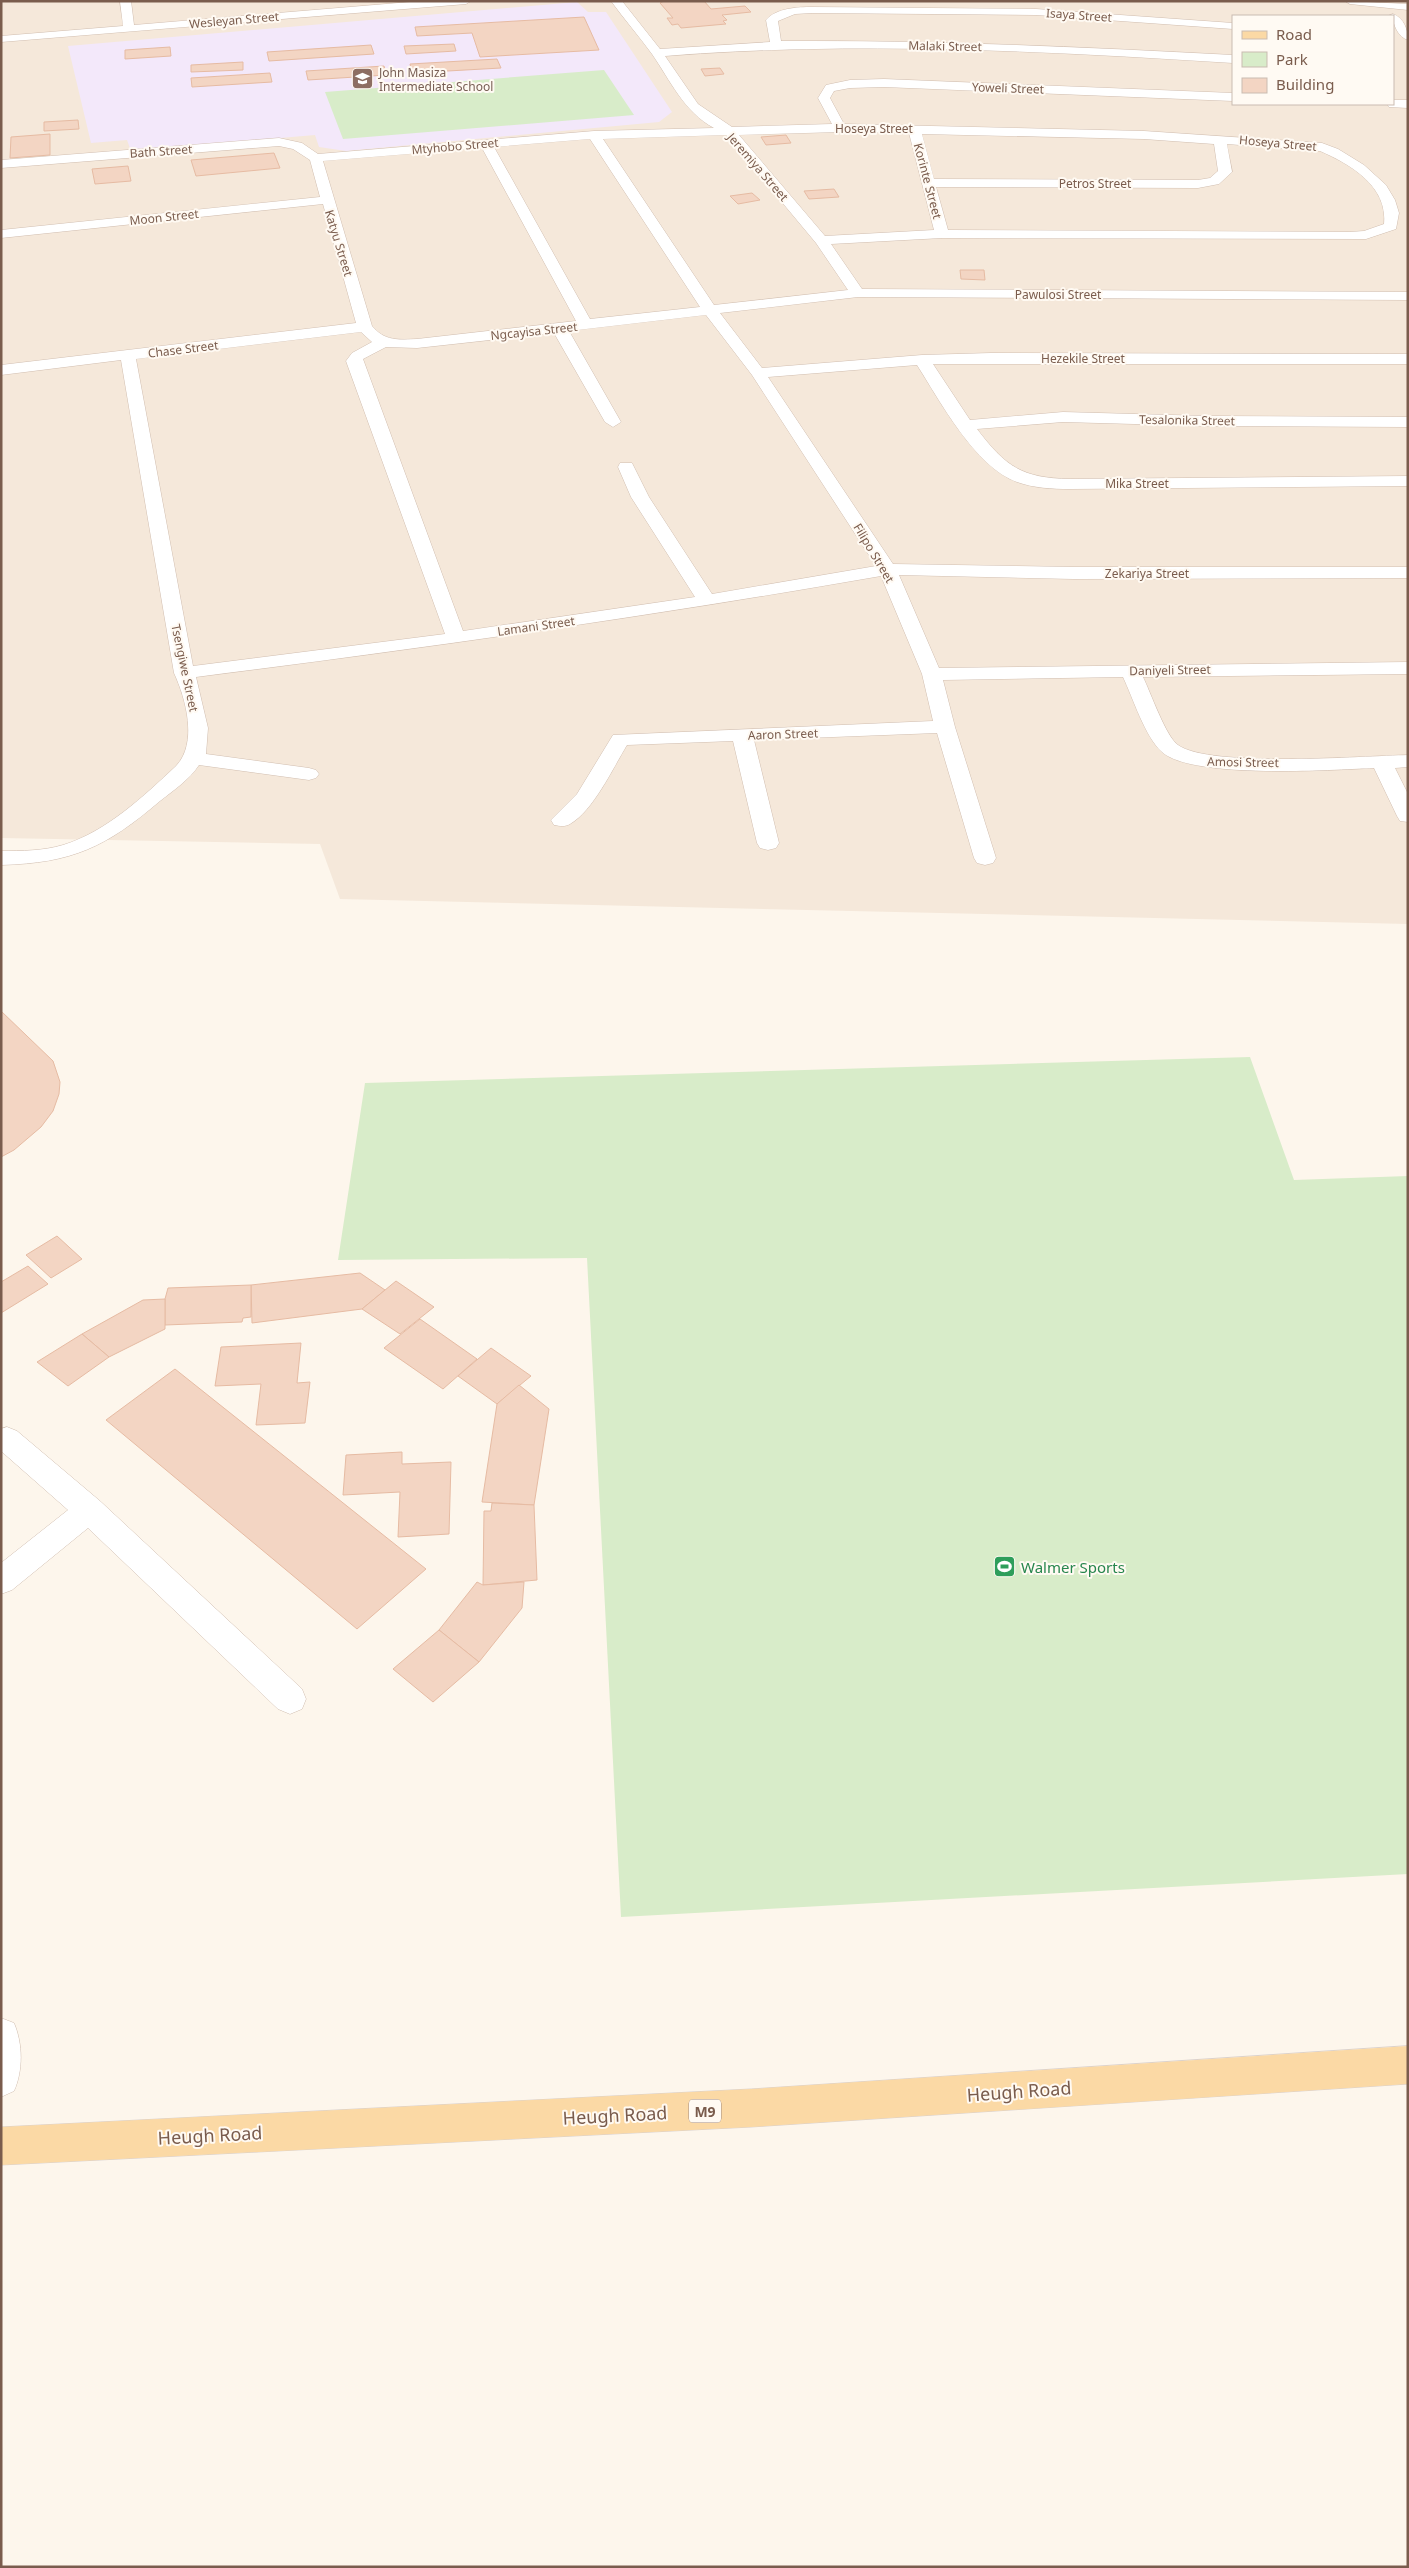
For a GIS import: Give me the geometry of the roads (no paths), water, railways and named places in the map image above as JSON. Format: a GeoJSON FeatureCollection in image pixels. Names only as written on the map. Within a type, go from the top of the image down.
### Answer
{"type":"FeatureCollection","features":[{"type":"Feature","properties":{"kind":"main road","name":"Heugh Road"},"geometry":{"type":"LineString","coordinates":[[1,2146],[751,2108],[1408,2065]]}},
{"type":"Feature","properties":{"kind":"street"},"geometry":{"type":"LineString","coordinates":[[125,1],[129,28]]}},
{"type":"Feature","properties":{"kind":"street","name":"Wesleyan Street"},"geometry":{"type":"LineString","coordinates":[[1,40],[466,1]]}},
{"type":"Feature","properties":{"kind":"street","name":"Jeremiya Street"},"geometry":{"type":"LineString","coordinates":[[616,1],[657,53],[692,107],[714,124],[729,131],[821,240],[858,292]]}},
{"type":"Feature","properties":{"kind":"street"},"geometry":{"type":"LineString","coordinates":[[1350,1],[1408,7]]}},
{"type":"Feature","properties":{"kind":"street"},"geometry":{"type":"LineString","coordinates":[[1379,3],[1390,15]]}},
{"type":"Feature","properties":{"kind":"street","name":"Isaya Street"},"geometry":{"type":"LineString","coordinates":[[776,45],[772,20],[776,16],[793,11],[1036,12],[1232,26]]}},
{"type":"Feature","properties":{"kind":"street"},"geometry":{"type":"LineString","coordinates":[[1394,20],[1408,37]]}},
{"type":"Feature","properties":{"kind":"street"},"geometry":{"type":"LineString","coordinates":[[1394,36],[1408,37]]}},
{"type":"Feature","properties":{"kind":"street","name":"Malaki Street"},"geometry":{"type":"LineString","coordinates":[[657,53],[776,45],[966,46],[1232,59]]}},
{"type":"Feature","properties":{"kind":"street","name":"Yoweli Street"},"geometry":{"type":"LineString","coordinates":[[840,128],[824,98],[830,88],[850,84],[884,83],[1232,97]]}},
{"type":"Feature","properties":{"kind":"street"},"geometry":{"type":"LineString","coordinates":[[1394,104],[1408,104]]}},
{"type":"Feature","properties":{"kind":"street","name":"Hoseya Street"},"geometry":{"type":"LineString","coordinates":[[729,131],[914,128],[1220,139],[1322,147],[1357,164],[1383,188],[1393,218],[1391,226],[1366,235],[1056,236],[942,234],[821,240]]}},
{"type":"Feature","properties":{"kind":"street","name":"Korinte Street"},"geometry":{"type":"LineString","coordinates":[[914,128],[942,234]]}},
{"type":"Feature","properties":{"kind":"street","name":"Mtyhobo Street"},"geometry":{"type":"LineString","coordinates":[[316,158],[594,135],[729,131]]}},
{"type":"Feature","properties":{"kind":"street"},"geometry":{"type":"LineString","coordinates":[[594,135],[708,308]]}},
{"type":"Feature","properties":{"kind":"street","name":"Petros Street"},"geometry":{"type":"LineString","coordinates":[[928,183],[1198,184],[1214,181],[1225,172],[1220,139]]}},
{"type":"Feature","properties":{"kind":"street","name":"Bath Street"},"geometry":{"type":"LineString","coordinates":[[1,164],[280,142],[297,146],[316,158]]}},
{"type":"Feature","properties":{"kind":"street"},"geometry":{"type":"LineString","coordinates":[[486,144],[586,325]]}},
{"type":"Feature","properties":{"kind":"street","name":"Katyu Street"},"geometry":{"type":"LineString","coordinates":[[316,158],[326,200],[365,327]]}},
{"type":"Feature","properties":{"kind":"street"},"geometry":{"type":"LineString","coordinates":[[1383,188],[1400,189]]}},
{"type":"Feature","properties":{"kind":"street","name":"Moon Street"},"geometry":{"type":"LineString","coordinates":[[1,234],[326,200]]}},
{"type":"Feature","properties":{"kind":"street","name":"Pawulosi Street"},"geometry":{"type":"LineString","coordinates":[[708,308],[858,292],[1408,296]]}},
{"type":"Feature","properties":{"kind":"street","name":"Ngcayisa Street"},"geometry":{"type":"LineString","coordinates":[[382,342],[400,345],[426,344],[708,308]]}},
{"type":"Feature","properties":{"kind":"street","name":"Filipo Street"},"geometry":{"type":"LineString","coordinates":[[708,308],[758,373],[887,569],[932,674],[945,727],[984,858]]}},
{"type":"Feature","properties":{"kind":"street"},"geometry":{"type":"LineString","coordinates":[[365,327],[371,336],[382,342]]}},
{"type":"Feature","properties":{"kind":"street","name":"Chase Street"},"geometry":{"type":"LineString","coordinates":[[1,370],[365,327]]}},
{"type":"Feature","properties":{"kind":"street"},"geometry":{"type":"LineString","coordinates":[[560,328],[613,422]]}},
{"type":"Feature","properties":{"kind":"street"},"geometry":{"type":"LineString","coordinates":[[382,342],[357,356],[354,361],[356,370],[456,638]]}},
{"type":"Feature","properties":{"kind":"street","name":"Tsengiwe Street"},"geometry":{"type":"LineString","coordinates":[[1,858],[26,859],[47,856],[70,851],[99,840],[116,829],[188,768],[198,747],[199,734],[184,673],[128,356]]}},
{"type":"Feature","properties":{"kind":"street","name":"Hezekile Street"},"geometry":{"type":"LineString","coordinates":[[758,373],[922,360],[1053,357],[1408,359]]}},
{"type":"Feature","properties":{"kind":"street","name":"Mika Street"},"geometry":{"type":"LineString","coordinates":[[922,360],[966,425],[993,458],[1014,475],[1040,481],[1115,484],[1408,481]]}},
{"type":"Feature","properties":{"kind":"street","name":"Tesalonika Street"},"geometry":{"type":"LineString","coordinates":[[966,425],[1063,417],[1206,421],[1408,422]]}},
{"type":"Feature","properties":{"kind":"street"},"geometry":{"type":"LineString","coordinates":[[626,467],[640,497],[707,601]]}},
{"type":"Feature","properties":{"kind":"street","name":"Lamani Street"},"geometry":{"type":"LineString","coordinates":[[184,673],[456,638],[707,601],[887,569]]}},
{"type":"Feature","properties":{"kind":"street","name":"Zekariya Street"},"geometry":{"type":"LineString","coordinates":[[887,569],[1074,573],[1408,572]]}},
{"type":"Feature","properties":{"kind":"street","name":"Daniyeli Street"},"geometry":{"type":"LineString","coordinates":[[932,674],[1408,668]]}},
{"type":"Feature","properties":{"kind":"street","name":"Amosi Street"},"geometry":{"type":"LineString","coordinates":[[1130,671],[1168,748],[1184,757],[1203,762],[1257,764],[1408,761]]}},
{"type":"Feature","properties":{"kind":"street","name":"Aaron Street"},"geometry":{"type":"LineString","coordinates":[[562,820],[586,798],[620,739],[945,727]]}},
{"type":"Feature","properties":{"kind":"street"},"geometry":{"type":"LineString","coordinates":[[742,735],[768,843]]}},
{"type":"Feature","properties":{"kind":"street"},"geometry":{"type":"LineString","coordinates":[[193,758],[309,774]]}},
{"type":"Feature","properties":{"kind":"street"},"geometry":{"type":"LineString","coordinates":[[1381,761],[1408,816]]}},
{"type":"Feature","properties":{"kind":"street"},"geometry":{"type":"LineString","coordinates":[[8,1439],[88,1510],[290,1699]]}},
{"type":"Feature","properties":{"kind":"street"},"geometry":{"type":"LineString","coordinates":[[1,1581],[88,1510]]}},
{"type":"Feature","properties":{"kind":"street"},"geometry":{"type":"LineString","coordinates":[[1,2036],[1,2078]]}},
{"type":"Feature","properties":{"kind":"place","name":"John Masiza Intermediate School"},"geometry":{"type":"Point","coordinates":[363,79]}},
{"type":"Feature","properties":{"kind":"place","name":"Walmer Sports"},"geometry":{"type":"Point","coordinates":[1005,1567]}}]}
